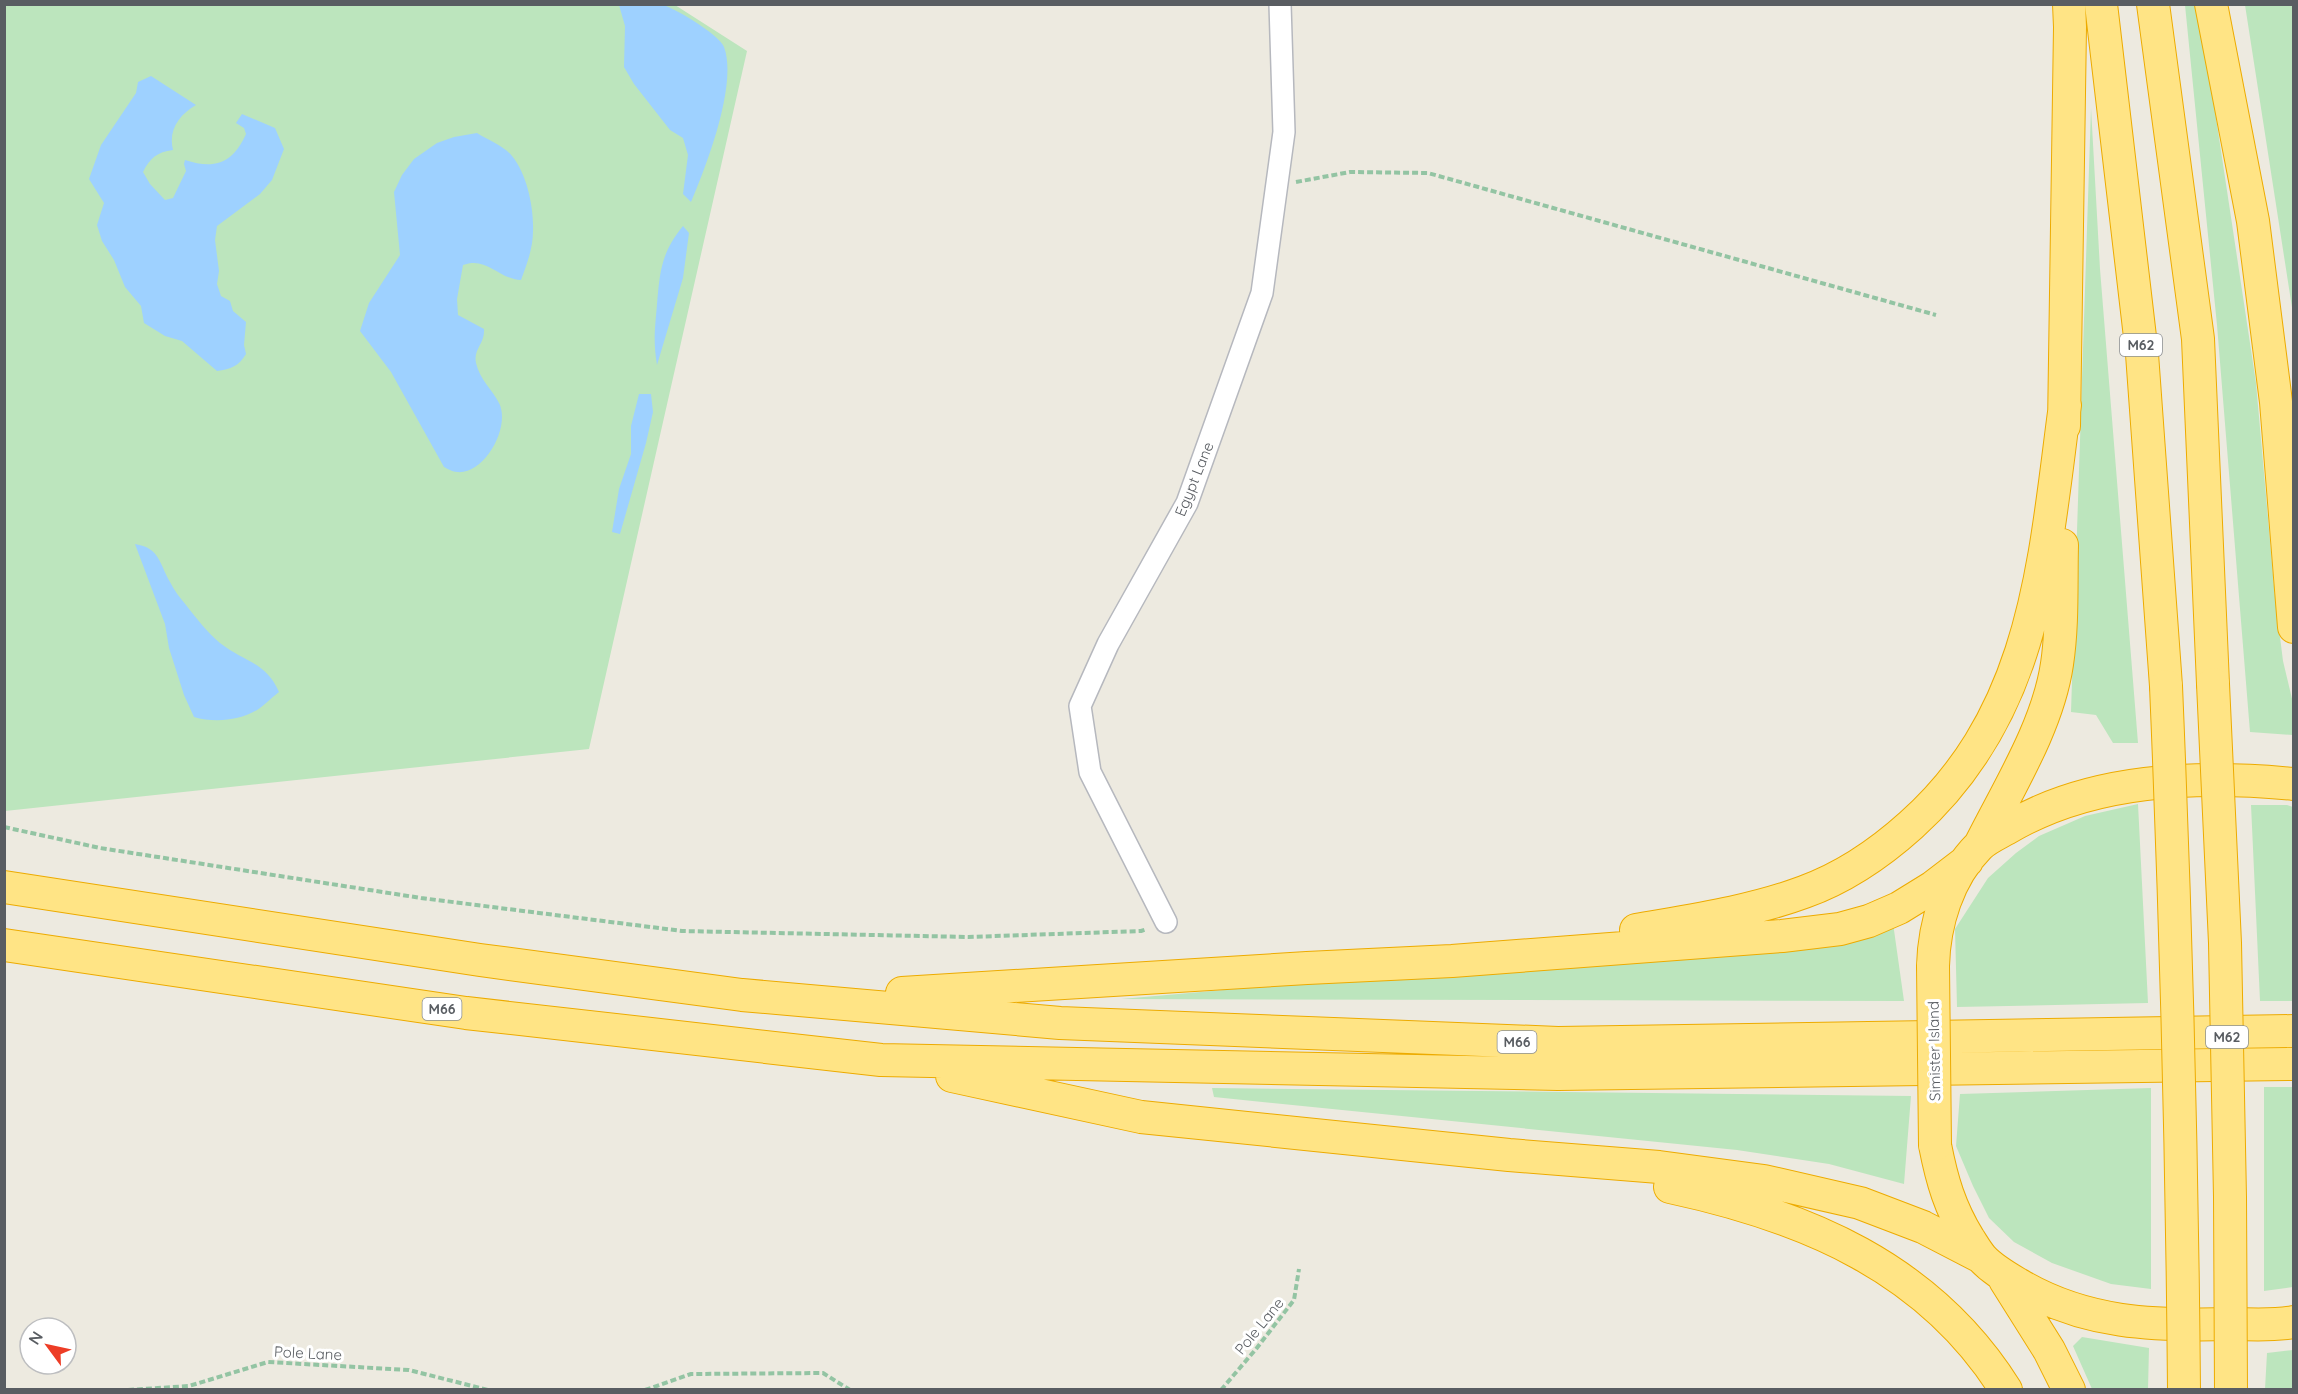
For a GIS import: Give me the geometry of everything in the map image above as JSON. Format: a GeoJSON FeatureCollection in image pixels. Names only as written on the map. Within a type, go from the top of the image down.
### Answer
{"type":"FeatureCollection","features":[{"type":"Feature","properties":{"kind":"highway"},"geometry":{"type":"LineString","coordinates":[[742,995],[871,994],[1307,968],[1452,962],[1782,936],[1840,929],[1869,921],[1899,908],[1933,887],[1974,853],[2036,731],[2048,700],[2057,665],[2060,628],[2069,182],[2070,27],[2068,4]]}},
{"type":"Feature","properties":{"kind":"highway","name":"M62"},"geometry":{"type":"LineString","coordinates":[[2101,4],[2142,354],[2166,686],[2176,936],[2184,1389]]}},
{"type":"Feature","properties":{"kind":"highway","name":"M62"},"geometry":{"type":"LineString","coordinates":[[2153,4],[2198,339],[2225,966],[2230,1185],[2231,1389]]}},
{"type":"Feature","properties":{"kind":"highway"},"geometry":{"type":"LineString","coordinates":[[2211,4],[2253,221],[2276,402],[2294,627]]}},
{"type":"Feature","properties":{"kind":"highway"},"geometry":{"type":"LineString","coordinates":[[2276,402],[2294,495]]}},
{"type":"Feature","properties":{"kind":"highway"},"geometry":{"type":"LineString","coordinates":[[1452,962],[1740,912],[1806,892],[1855,867],[1895,839],[1928,810],[1958,776],[1985,737],[2005,697],[2026,635],[2042,573],[2065,405]]}},
{"type":"Feature","properties":{"kind":"highway","name":"Simister Island"},"geometry":{"type":"LineString","coordinates":[[2294,784],[2250,780],[2149,784],[2112,789],[2072,799],[2026,817],[1974,853],[1953,884],[1939,916],[1933,966],[1935,1145],[1942,1182],[1958,1220],[1991,1266],[2033,1293],[2060,1305],[2114,1320],[2143,1324],[2201,1325],[2294,1322]]}},
{"type":"Feature","properties":{"kind":"highway","name":"M66"},"geometry":{"type":"LineString","coordinates":[[4,887],[469,958],[742,995],[1060,1023],[1558,1044],[2294,1031]]}},
{"type":"Feature","properties":{"kind":"highway","name":"M66"},"geometry":{"type":"LineString","coordinates":[[4,945],[466,1013],[881,1060],[1558,1074],[2294,1064]]}},
{"type":"Feature","properties":{"kind":"highway","name":"M66"},"geometry":{"type":"LineString","coordinates":[[881,1060],[1141,1116],[1509,1155]]}},
{"type":"Feature","properties":{"kind":"highway"},"geometry":{"type":"LineString","coordinates":[[1509,1155],[1659,1167],[1764,1181],[1860,1203],[1923,1227],[1991,1266],[2049,1350],[2069,1389]]}},
{"type":"Feature","properties":{"kind":"highway"},"geometry":{"type":"LineString","coordinates":[[1509,1155],[1718,1198],[1774,1214],[1835,1240],[1871,1259],[1903,1280],[1936,1307],[1980,1353],[2006,1389]]}},
{"type":"Feature","properties":{"kind":"street","name":"Egypt Lane"},"geometry":{"type":"LineString","coordinates":[[1166,922],[1090,772],[1080,706],[1108,644],[1187,502],[1262,293],[1284,132],[1280,4]]}},
{"type":"Feature","properties":{"kind":"path"},"geometry":{"type":"LineString","coordinates":[[1277,186],[1350,172],[1428,173],[1936,315]]}},
{"type":"Feature","properties":{"kind":"path"},"geometry":{"type":"LineString","coordinates":[[4,827],[100,848],[421,898],[682,931],[968,937],[1142,931],[1166,922]]}},
{"type":"Feature","properties":{"kind":"path","name":"Pole Lane"},"geometry":{"type":"LineString","coordinates":[[1221,1389],[1294,1300],[1299,1269]]}},
{"type":"Feature","properties":{"kind":"path","name":"Pole Lane"},"geometry":{"type":"LineString","coordinates":[[128,1389],[189,1386],[268,1362],[408,1370],[488,1389]]}},
{"type":"Feature","properties":{"kind":"path"},"geometry":{"type":"LineString","coordinates":[[645,1389],[691,1374],[823,1373],[850,1389]]}},
{"type":"Feature","properties":{"kind":"green space"},"geometry":{"type":"Polygon","coordinates":[[[4,5],[675,5],[747,51],[589,749],[5,811],[4,5]]]}},
{"type":"Feature","properties":{"kind":"green space"},"geometry":{"type":"Polygon","coordinates":[[[2185,5],[2199,5],[2256,383],[2275,597],[2283,661],[2293,703],[2293,735],[2250,732],[2217,325],[2185,5]]]}},
{"type":"Feature","properties":{"kind":"green space"},"geometry":{"type":"Polygon","coordinates":[[[2245,5],[2293,5],[2293,314],[2245,5]]]}},
{"type":"Feature","properties":{"kind":"green space"},"geometry":{"type":"Polygon","coordinates":[[[2091,108],[2100,269],[2138,743],[2113,743],[2096,715],[2071,712],[2091,108]]]}},
{"type":"Feature","properties":{"kind":"green space"},"geometry":{"type":"Polygon","coordinates":[[[2138,804],[2148,1003],[1957,1007],[1955,929],[1988,878],[2039,836],[2085,816],[2138,804]]]}},
{"type":"Feature","properties":{"kind":"green space"},"geometry":{"type":"Polygon","coordinates":[[[2251,805],[2293,807],[2293,1001],[2260,1001],[2251,805]]]}},
{"type":"Feature","properties":{"kind":"green space"},"geometry":{"type":"Polygon","coordinates":[[[1893,923],[1904,1001],[1121,999],[1868,933],[1893,923]]]}},
{"type":"Feature","properties":{"kind":"green space"},"geometry":{"type":"Polygon","coordinates":[[[2264,1087],[2294,1087],[2293,1287],[2264,1291],[2264,1087]]]}},
{"type":"Feature","properties":{"kind":"green space"},"geometry":{"type":"Polygon","coordinates":[[[1212,1088],[1911,1096],[1904,1184],[1829,1164],[1737,1150],[1214,1097],[1212,1088]]]}},
{"type":"Feature","properties":{"kind":"green space"},"geometry":{"type":"Polygon","coordinates":[[[2151,1088],[2151,1289],[2111,1284],[2052,1263],[2014,1242],[1989,1218],[1956,1146],[1960,1094],[2151,1088]]]}},
{"type":"Feature","properties":{"kind":"green space"},"geometry":{"type":"Polygon","coordinates":[[[2082,1337],[2149,1348],[2148,1389],[2092,1389],[2073,1346],[2082,1337]]]}},
{"type":"Feature","properties":{"kind":"green space"},"geometry":{"type":"Polygon","coordinates":[[[2293,1350],[2293,1389],[2265,1389],[2267,1353],[2293,1350]]]}},
{"type":"Feature","properties":{"kind":"water"},"geometry":{"type":"Polygon","coordinates":[[[660,4],[666,6],[705,29],[724,47],[727,82],[724,103],[712,147],[691,202],[683,194],[688,155],[683,138],[670,130],[634,84],[624,67],[625,26],[619,5],[660,4]]]}},
{"type":"Feature","properties":{"kind":"water"},"geometry":{"type":"Polygon","coordinates":[[[151,76],[196,105],[176,124],[172,136],[173,150],[155,156],[143,172],[150,184],[165,200],[173,198],[186,171],[185,160],[214,164],[229,158],[235,152],[246,134],[244,128],[236,123],[242,114],[275,128],[284,149],[272,180],[260,194],[217,226],[215,240],[219,271],[217,284],[221,296],[230,301],[233,311],[246,322],[244,345],[246,354],[237,364],[226,369],[217,371],[182,341],[165,336],[144,323],[141,306],[125,287],[114,260],[102,241],[97,225],[104,203],[89,179],[101,145],[136,93],[138,82],[151,76]]]}},
{"type":"Feature","properties":{"kind":"water"},"geometry":{"type":"Polygon","coordinates":[[[477,133],[505,149],[522,172],[531,202],[533,237],[521,280],[513,279],[479,263],[463,265],[457,299],[458,315],[484,329],[483,339],[476,354],[476,363],[480,374],[499,403],[502,413],[498,436],[486,458],[467,471],[457,472],[444,467],[391,372],[360,331],[369,303],[400,255],[394,192],[402,175],[414,159],[437,143],[477,133]]]}},
{"type":"Feature","properties":{"kind":"water"},"geometry":{"type":"Polygon","coordinates":[[[683,226],[689,233],[683,278],[657,365],[655,335],[661,272],[670,245],[683,226]]]}},
{"type":"Feature","properties":{"kind":"water"},"geometry":{"type":"Polygon","coordinates":[[[639,394],[651,394],[653,412],[620,534],[612,532],[619,489],[631,454],[631,426],[639,394]]]}},
{"type":"Feature","properties":{"kind":"water"},"geometry":{"type":"Polygon","coordinates":[[[135,544],[149,549],[158,557],[177,594],[211,635],[261,668],[274,682],[279,692],[260,708],[245,716],[219,720],[194,717],[184,695],[169,648],[165,624],[135,544]]]}}]}
